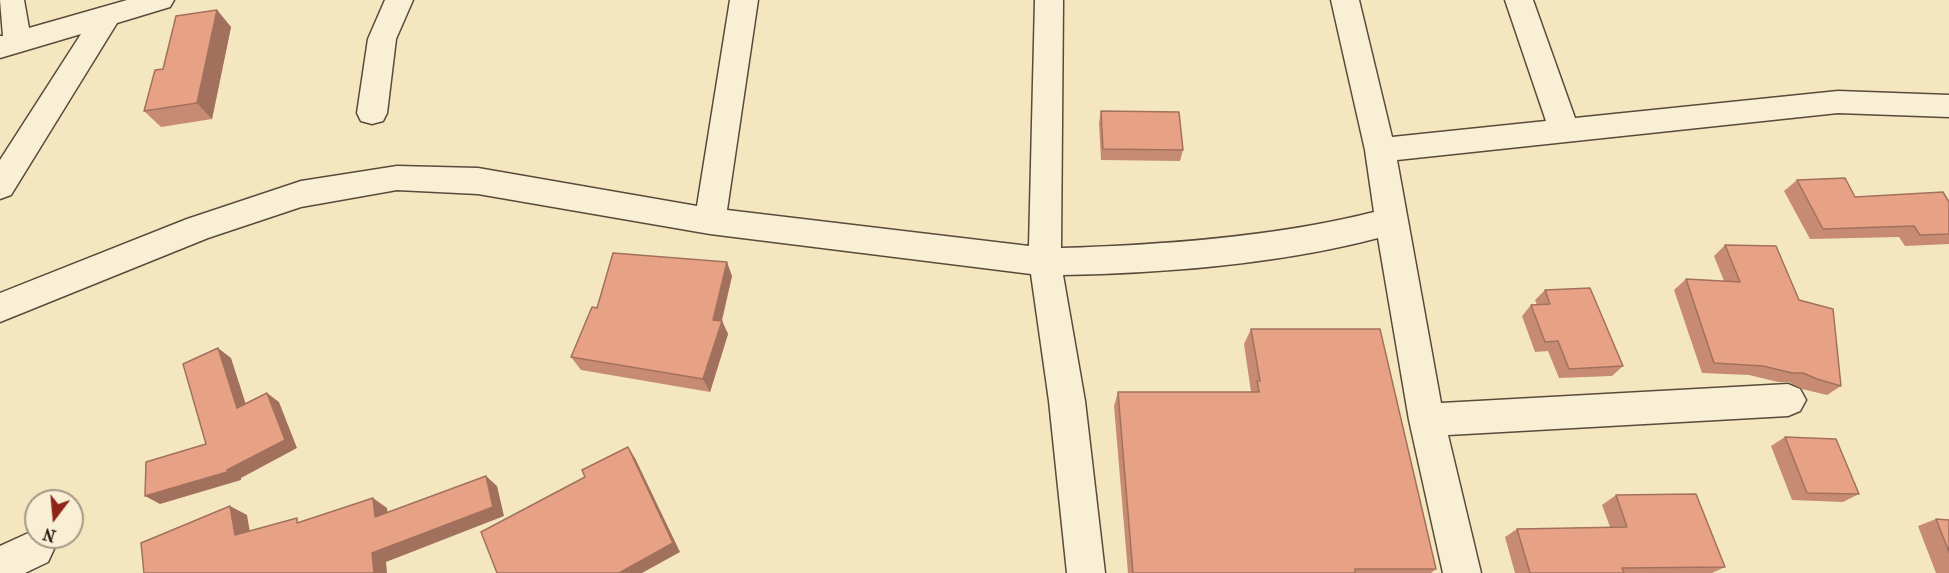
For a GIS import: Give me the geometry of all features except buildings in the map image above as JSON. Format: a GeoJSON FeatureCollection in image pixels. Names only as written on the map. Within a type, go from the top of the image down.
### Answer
{"type":"FeatureCollection","features":[{"type":"Feature","properties":{"kind":"street"},"geometry":{"type":"LineString","coordinates":[[10,0],[9,44],[160,0]]}},
{"type":"Feature","properties":{"kind":"street"},"geometry":{"type":"LineString","coordinates":[[372,113],[382,39],[399,0]]}},
{"type":"Feature","properties":{"kind":"street"},"geometry":{"type":"LineString","coordinates":[[711,221],[744,0]]}},
{"type":"Feature","properties":{"kind":"street"},"geometry":{"type":"LineString","coordinates":[[1049,0],[1045,262],[1067,401],[1086,573]]}},
{"type":"Feature","properties":{"kind":"street"},"geometry":{"type":"LineString","coordinates":[[1345,0],[1380,150],[1427,420],[1462,573]]}},
{"type":"Feature","properties":{"kind":"street"},"geometry":{"type":"LineString","coordinates":[[1519,0],[1565,131]]}},
{"type":"Feature","properties":{"kind":"street"},"geometry":{"type":"LineString","coordinates":[[0,186],[107,16]]}},
{"type":"Feature","properties":{"kind":"street"},"geometry":{"type":"LineString","coordinates":[[1380,150],[1838,102],[1949,106]]}},
{"type":"Feature","properties":{"kind":"street"},"geometry":{"type":"LineString","coordinates":[[0,308],[208,224],[301,194],[397,178],[478,181],[711,221],[1045,262],[1124,260],[1251,247],[1329,237],[1391,220]]}},
{"type":"Feature","properties":{"kind":"street"},"geometry":{"type":"LineString","coordinates":[[1427,420],[1788,400]]}},
{"type":"Feature","properties":{"kind":"street"},"geometry":{"type":"LineString","coordinates":[[0,565],[35,549]]}}]}
